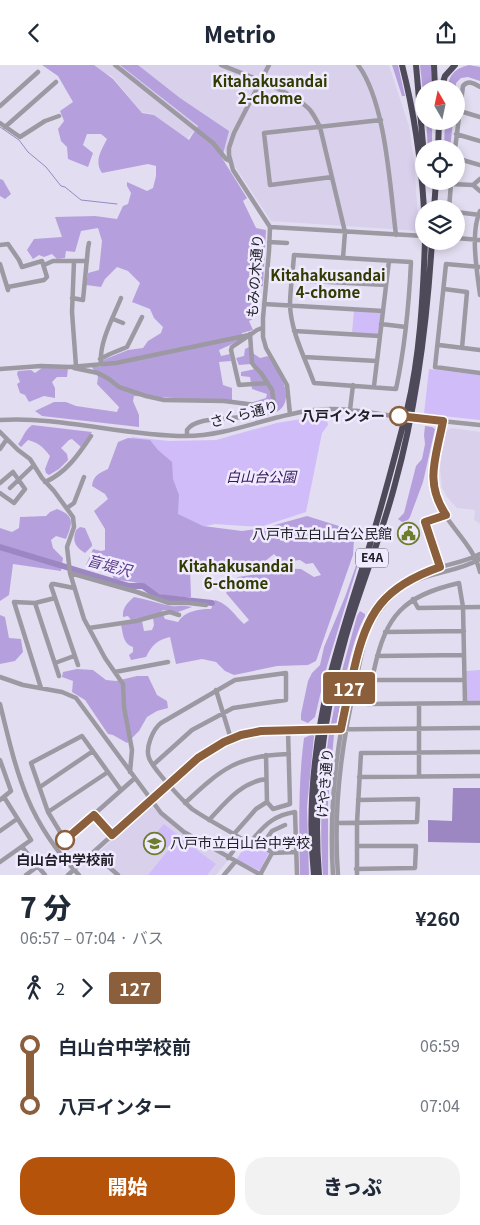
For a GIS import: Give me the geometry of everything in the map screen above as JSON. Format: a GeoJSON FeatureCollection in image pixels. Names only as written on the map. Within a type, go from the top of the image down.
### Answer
{"type":"FeatureCollection","features":[{"type":"Feature","properties":{"kind":"highway"},"geometry":{"type":"LineString","coordinates":[[402,65],[411,103],[424,200]]}},
{"type":"Feature","properties":{"kind":"highway"},"geometry":{"type":"LineString","coordinates":[[416,65],[423,140]]}},
{"type":"Feature","properties":{"kind":"highway"},"geometry":{"type":"LineString","coordinates":[[434,65],[434,80]]}},
{"type":"Feature","properties":{"kind":"highway"},"geometry":{"type":"LineString","coordinates":[[444,80],[445,75],[455,65]]}},
{"type":"Feature","properties":{"kind":"highway","name":"E4A"},"geometry":{"type":"LineString","coordinates":[[314,875],[312,803],[319,731],[342,633],[375,527],[407,409],[420,327],[424,250]]}},
{"type":"Feature","properties":{"kind":"highway","name":"E4A"},"geometry":{"type":"LineString","coordinates":[[319,875],[317,805],[327,715],[346,636],[390,502],[405,447],[425,328],[431,250]]}},
{"type":"Feature","properties":{"kind":"street"},"geometry":{"type":"LineString","coordinates":[[115,65],[214,143],[226,159],[230,161]]}},
{"type":"Feature","properties":{"kind":"street"},"geometry":{"type":"LineString","coordinates":[[221,65],[261,81],[302,103],[315,117],[320,127],[345,232],[343,257]]}},
{"type":"Feature","properties":{"kind":"street"},"geometry":{"type":"LineString","coordinates":[[269,65],[231,140],[229,148],[233,171],[270,227]]}},
{"type":"Feature","properties":{"kind":"street"},"geometry":{"type":"LineString","coordinates":[[358,65],[364,73],[381,120],[396,235]]}},
{"type":"Feature","properties":{"kind":"street"},"geometry":{"type":"LineString","coordinates":[[0,106],[38,73]]}},
{"type":"Feature","properties":{"kind":"street"},"geometry":{"type":"LineString","coordinates":[[5,127],[56,82]]}},
{"type":"Feature","properties":{"kind":"street"},"geometry":{"type":"LineString","coordinates":[[465,85],[471,82],[480,87]]}},
{"type":"Feature","properties":{"kind":"street"},"geometry":{"type":"LineString","coordinates":[[465,112],[480,117]]}},
{"type":"Feature","properties":{"kind":"street"},"geometry":{"type":"LineString","coordinates":[[0,123],[20,137],[45,121],[60,116]]}},
{"type":"Feature","properties":{"kind":"street"},"geometry":{"type":"LineString","coordinates":[[332,177],[270,185],[264,133],[381,120]]}},
{"type":"Feature","properties":{"kind":"street"},"geometry":{"type":"LineString","coordinates":[[456,140],[457,130]]}},
{"type":"Feature","properties":{"kind":"street"},"geometry":{"type":"LineString","coordinates":[[456,134],[480,141]]}},
{"type":"Feature","properties":{"kind":"street"},"geometry":{"type":"LineString","coordinates":[[465,161],[480,165]]}},
{"type":"Feature","properties":{"kind":"street"},"geometry":{"type":"LineString","coordinates":[[473,185],[480,179]]}},
{"type":"Feature","properties":{"kind":"street"},"geometry":{"type":"LineString","coordinates":[[465,184],[473,185],[480,191]]}},
{"type":"Feature","properties":{"kind":"street"},"geometry":{"type":"LineString","coordinates":[[465,213],[479,214],[475,227],[478,240],[480,294]]}},
{"type":"Feature","properties":{"kind":"street","name":"もみの木通り"},"geometry":{"type":"LineString","coordinates":[[290,414],[287,385],[266,349],[262,329],[270,227],[415,236]]}},
{"type":"Feature","properties":{"kind":"street"},"geometry":{"type":"LineString","coordinates":[[465,239],[478,240]]}},
{"type":"Feature","properties":{"kind":"street"},"geometry":{"type":"LineString","coordinates":[[270,242],[287,243]]}},
{"type":"Feature","properties":{"kind":"street"},"geometry":{"type":"LineString","coordinates":[[72,298],[83,299],[89,243]]}},
{"type":"Feature","properties":{"kind":"street"},"geometry":{"type":"LineString","coordinates":[[0,245],[8,244],[20,259],[22,267],[42,261],[47,277],[46,279],[8,289],[0,264]]}},
{"type":"Feature","properties":{"kind":"street"},"geometry":{"type":"LineString","coordinates":[[294,255],[389,261],[411,262],[406,327],[396,389],[314,383],[294,331],[290,305],[294,255]]}},
{"type":"Feature","properties":{"kind":"street"},"geometry":{"type":"LineString","coordinates":[[44,265],[53,261],[87,261]]}},
{"type":"Feature","properties":{"kind":"street"},"geometry":{"type":"LineString","coordinates":[[74,261],[72,312],[76,366]]}},
{"type":"Feature","properties":{"kind":"street"},"geometry":{"type":"LineString","coordinates":[[374,386],[389,261]]}},
{"type":"Feature","properties":{"kind":"street"},"geometry":{"type":"LineString","coordinates":[[479,267],[446,264],[439,345],[435,367],[480,373]]}},
{"type":"Feature","properties":{"kind":"street"},"geometry":{"type":"LineString","coordinates":[[292,280],[386,285]]}},
{"type":"Feature","properties":{"kind":"street"},"geometry":{"type":"LineString","coordinates":[[444,289],[467,292],[462,348]]}},
{"type":"Feature","properties":{"kind":"street"},"geometry":{"type":"LineString","coordinates":[[101,362],[105,337],[121,298]]}},
{"type":"Feature","properties":{"kind":"street"},"geometry":{"type":"LineString","coordinates":[[264,304],[383,311]]}},
{"type":"Feature","properties":{"kind":"street"},"geometry":{"type":"LineString","coordinates":[[101,362],[110,353],[127,347],[142,317]]}},
{"type":"Feature","properties":{"kind":"street"},"geometry":{"type":"LineString","coordinates":[[113,319],[124,323]]}},
{"type":"Feature","properties":{"kind":"street"},"geometry":{"type":"LineString","coordinates":[[382,324],[406,327]]}},
{"type":"Feature","properties":{"kind":"street"},"geometry":{"type":"LineString","coordinates":[[262,329],[232,347],[231,350],[239,385],[268,383]]}},
{"type":"Feature","properties":{"kind":"street"},"geometry":{"type":"LineString","coordinates":[[294,331],[380,336]]}},
{"type":"Feature","properties":{"kind":"street"},"geometry":{"type":"LineString","coordinates":[[70,367],[169,353],[250,335]]}},
{"type":"Feature","properties":{"kind":"street"},"geometry":{"type":"LineString","coordinates":[[187,436],[187,430],[191,425],[249,416],[272,407],[274,396],[268,383],[252,363],[250,335]]}},
{"type":"Feature","properties":{"kind":"street"},"geometry":{"type":"LineString","coordinates":[[439,345],[480,350]]}},
{"type":"Feature","properties":{"kind":"street"},"geometry":{"type":"LineString","coordinates":[[304,357],[377,361]]}},
{"type":"Feature","properties":{"kind":"street"},"geometry":{"type":"LineString","coordinates":[[0,369],[41,366],[70,367],[98,373],[118,387],[146,397],[164,400],[224,401],[272,407]]}},
{"type":"Feature","properties":{"kind":"street"},"geometry":{"type":"LineString","coordinates":[[350,410],[353,385]]}},
{"type":"Feature","properties":{"kind":"street","name":"さくら通り"},"geometry":{"type":"LineString","coordinates":[[0,421],[23,420],[158,435],[187,436],[232,431],[290,414],[329,409],[480,425]]}},
{"type":"Feature","properties":{"kind":"street"},"geometry":{"type":"LineString","coordinates":[[443,421],[432,480],[437,501],[478,557],[480,573]]}},
{"type":"Feature","properties":{"kind":"street"},"geometry":{"type":"LineString","coordinates":[[0,432],[30,459],[45,482],[73,517],[74,523],[67,547],[70,573],[84,619],[124,689],[124,707],[132,750],[130,772]]}},
{"type":"Feature","properties":{"kind":"street"},"geometry":{"type":"LineString","coordinates":[[45,482],[69,465],[91,436]]}},
{"type":"Feature","properties":{"kind":"street"},"geometry":{"type":"LineString","coordinates":[[0,449],[7,439]]}},
{"type":"Feature","properties":{"kind":"street"},"geometry":{"type":"LineString","coordinates":[[10,488],[34,465]]}},
{"type":"Feature","properties":{"kind":"street"},"geometry":{"type":"LineString","coordinates":[[0,483],[13,472],[20,480],[25,491],[14,503],[0,493]]}},
{"type":"Feature","properties":{"kind":"street"},"geometry":{"type":"LineString","coordinates":[[67,508],[74,503],[84,477]]}},
{"type":"Feature","properties":{"kind":"street"},"geometry":{"type":"LineString","coordinates":[[440,567],[425,522],[446,515]]}},
{"type":"Feature","properties":{"kind":"street","name":"けやき通り"},"geometry":{"type":"LineString","coordinates":[[333,875],[333,801],[341,729],[359,648],[372,616],[382,602],[397,587],[410,579],[440,567],[478,557]]}},
{"type":"Feature","properties":{"kind":"street","name":"けやき通り"},"geometry":{"type":"LineString","coordinates":[[338,875],[336,823],[341,729],[365,643],[374,620],[381,609],[397,593],[421,578],[478,557]]}},
{"type":"Feature","properties":{"kind":"street"},"geometry":{"type":"LineString","coordinates":[[70,573],[138,592],[169,603],[206,605]]}},
{"type":"Feature","properties":{"kind":"street"},"geometry":{"type":"LineString","coordinates":[[465,703],[463,607],[459,583],[428,591],[413,599],[395,616],[385,632],[377,656],[367,704],[480,703]]}},
{"type":"Feature","properties":{"kind":"street"},"geometry":{"type":"LineString","coordinates":[[74,588],[52,584],[78,665]]}},
{"type":"Feature","properties":{"kind":"street"},"geometry":{"type":"LineString","coordinates":[[41,688],[14,601],[35,603],[55,598]]}},
{"type":"Feature","properties":{"kind":"street"},"geometry":{"type":"LineString","coordinates":[[413,599],[418,608],[480,607]]}},
{"type":"Feature","properties":{"kind":"street"},"geometry":{"type":"LineString","coordinates":[[35,603],[59,676]]}},
{"type":"Feature","properties":{"kind":"street"},"geometry":{"type":"LineString","coordinates":[[89,628],[136,621],[170,612],[179,615]]}},
{"type":"Feature","properties":{"kind":"street"},"geometry":{"type":"LineString","coordinates":[[385,632],[464,631]]}},
{"type":"Feature","properties":{"kind":"street"},"geometry":{"type":"LineString","coordinates":[[377,656],[464,655]]}},
{"type":"Feature","properties":{"kind":"street"},"geometry":{"type":"LineString","coordinates":[[55,663],[74,656]]}},
{"type":"Feature","properties":{"kind":"street"},"geometry":{"type":"LineString","coordinates":[[115,671],[168,662]]}},
{"type":"Feature","properties":{"kind":"street"},"geometry":{"type":"LineString","coordinates":[[153,765],[192,730],[223,713],[238,706],[286,700],[286,673],[235,681],[216,690],[157,726],[148,751],[149,759],[153,765],[186,803],[209,820],[242,839],[228,858]]}},
{"type":"Feature","properties":{"kind":"street"},"geometry":{"type":"LineString","coordinates":[[0,677],[19,684],[62,692],[76,699],[151,800],[170,822],[184,832],[260,875],[272,853]]}},
{"type":"Feature","properties":{"kind":"street"},"geometry":{"type":"LineString","coordinates":[[372,680],[464,679]]}},
{"type":"Feature","properties":{"kind":"street"},"geometry":{"type":"LineString","coordinates":[[216,690],[231,739]]}},
{"type":"Feature","properties":{"kind":"street"},"geometry":{"type":"LineString","coordinates":[[0,704],[16,767],[26,796],[41,827],[79,875]]}},
{"type":"Feature","properties":{"kind":"street"},"geometry":{"type":"LineString","coordinates":[[419,704],[419,776]]}},
{"type":"Feature","properties":{"kind":"street"},"geometry":{"type":"LineString","coordinates":[[68,875],[198,758],[215,746],[231,739],[261,731],[480,728]]}},
{"type":"Feature","properties":{"kind":"street"},"geometry":{"type":"LineString","coordinates":[[266,755],[267,802],[273,809],[290,804],[288,730]]}},
{"type":"Feature","properties":{"kind":"street"},"geometry":{"type":"LineString","coordinates":[[121,790],[82,736],[32,763],[48,813],[65,840],[135,778]]}},
{"type":"Feature","properties":{"kind":"street"},"geometry":{"type":"LineString","coordinates":[[40,787],[93,751]]}},
{"type":"Feature","properties":{"kind":"street"},"geometry":{"type":"LineString","coordinates":[[357,846],[416,846],[415,868],[356,872],[357,823],[361,753],[480,752]]}},
{"type":"Feature","properties":{"kind":"street"},"geometry":{"type":"LineString","coordinates":[[186,803],[210,779],[226,768],[246,759],[266,755],[289,754]]}},
{"type":"Feature","properties":{"kind":"street"},"geometry":{"type":"LineString","coordinates":[[0,760],[1,768],[11,791],[2,799],[31,840],[0,862]]}},
{"type":"Feature","properties":{"kind":"street"},"geometry":{"type":"LineString","coordinates":[[48,813],[108,771]]}},
{"type":"Feature","properties":{"kind":"street"},"geometry":{"type":"LineString","coordinates":[[359,777],[480,776]]}},
{"type":"Feature","properties":{"kind":"street"},"geometry":{"type":"LineString","coordinates":[[209,820],[239,791],[254,782],[266,779]]}},
{"type":"Feature","properties":{"kind":"street"},"geometry":{"type":"LineString","coordinates":[[336,823],[417,822],[418,799],[358,800]]}},
{"type":"Feature","properties":{"kind":"street"},"geometry":{"type":"LineString","coordinates":[[234,835],[248,816],[267,802]]}},
{"type":"Feature","properties":{"kind":"street"},"geometry":{"type":"LineString","coordinates":[[296,852],[272,853],[254,838],[263,826],[276,817],[295,812],[296,852],[296,875]]}},
{"type":"Feature","properties":{"kind":"street"},"geometry":{"type":"LineString","coordinates":[[94,815],[112,835]]}},
{"type":"Feature","properties":{"kind":"street"},"geometry":{"type":"LineString","coordinates":[[0,831],[17,819]]}},
{"type":"Feature","properties":{"kind":"street"},"geometry":{"type":"LineString","coordinates":[[262,845],[272,831],[285,825]]}},
{"type":"Feature","properties":{"kind":"street"},"geometry":{"type":"LineString","coordinates":[[22,847],[45,875]]}},
{"type":"Feature","properties":{"kind":"street"},"geometry":{"type":"LineString","coordinates":[[92,853],[118,875]]}},
{"type":"Feature","properties":{"kind":"street"},"geometry":{"type":"LineString","coordinates":[[225,875],[234,862]]}},
{"type":"Feature","properties":{"kind":"street"},"geometry":{"type":"LineString","coordinates":[[26,875],[38,866]]}},
{"type":"Feature","properties":{"kind":"shaded area"},"geometry":{"type":"Polygon","coordinates":[[[42,65],[94,65],[113,79],[142,113],[154,115],[189,140],[198,126],[120,65],[138,65],[180,98],[229,131],[222,158],[247,198],[243,201],[256,228],[266,230],[263,286],[253,288],[255,299],[253,319],[249,321],[253,330],[242,333],[239,341],[219,350],[221,356],[230,354],[231,361],[219,362],[223,385],[232,388],[232,401],[134,396],[133,401],[139,415],[139,427],[42,416],[35,411],[54,402],[66,402],[76,406],[117,412],[119,407],[97,384],[98,377],[92,367],[101,367],[103,360],[128,350],[143,348],[148,341],[161,333],[163,327],[154,318],[150,309],[132,302],[140,283],[128,271],[117,267],[105,279],[101,287],[86,285],[88,273],[99,270],[102,241],[98,228],[81,231],[75,252],[66,251],[65,258],[57,259],[52,254],[44,257],[39,255],[33,259],[27,250],[34,239],[62,237],[55,217],[95,216],[117,219],[123,206],[128,204],[131,193],[127,182],[147,191],[153,188],[156,176],[156,166],[148,164],[102,173],[98,160],[107,139],[101,134],[87,134],[83,145],[93,153],[88,167],[68,159],[67,147],[61,141],[58,129],[64,121],[60,111],[73,102],[58,76],[42,65]]]}},
{"type":"Feature","properties":{"kind":"shaded area"},"geometry":{"type":"Polygon","coordinates":[[[93,65],[389,65],[409,126],[417,200],[415,200],[415,231],[271,221],[220,144],[198,126],[186,140],[153,114],[141,112],[112,76],[103,73],[93,65]]]}},
{"type":"Feature","properties":{"kind":"shaded area"},"geometry":{"type":"Polygon","coordinates":[[[392,65],[398,65],[405,96],[402,96],[392,65]]]}},
{"type":"Feature","properties":{"kind":"shaded area"},"geometry":{"type":"Polygon","coordinates":[[[420,65],[431,65],[432,80],[422,80],[420,65]]]}},
{"type":"Feature","properties":{"kind":"shaded area"},"geometry":{"type":"Polygon","coordinates":[[[469,65],[480,67],[480,81],[468,77],[459,80],[450,80],[453,73],[469,65]]]}},
{"type":"Feature","properties":{"kind":"shaded area"},"geometry":{"type":"Polygon","coordinates":[[[427,130],[432,130],[432,140],[427,140],[427,130]]]}},
{"type":"Feature","properties":{"kind":"shaded area"},"geometry":{"type":"Polygon","coordinates":[[[445,130],[452,130],[451,140],[444,140],[445,130]]]}},
{"type":"Feature","properties":{"kind":"shaded area"},"geometry":{"type":"Polygon","coordinates":[[[0,179],[3,180],[11,194],[5,199],[0,196],[0,179]]]}},
{"type":"Feature","properties":{"kind":"shaded area"},"geometry":{"type":"Polygon","coordinates":[[[249,347],[260,358],[268,356],[278,371],[285,388],[285,403],[280,410],[264,417],[258,416],[272,409],[253,404],[253,402],[266,398],[267,394],[252,389],[250,377],[241,376],[241,372],[255,369],[251,364],[239,365],[236,358],[244,356],[245,349],[249,347]]]}},
{"type":"Feature","properties":{"kind":"shaded area"},"geometry":{"type":"Polygon","coordinates":[[[42,368],[68,368],[67,377],[57,377],[52,382],[55,388],[55,398],[44,396],[29,402],[25,395],[20,393],[17,384],[20,382],[17,374],[18,371],[31,370],[35,373],[42,368]]]}},
{"type":"Feature","properties":{"kind":"shaded area"},"geometry":{"type":"Polygon","coordinates":[[[32,425],[92,432],[81,447],[72,439],[61,448],[67,454],[68,460],[49,475],[45,469],[50,456],[43,448],[28,440],[21,447],[18,444],[32,425]]]}},
{"type":"Feature","properties":{"kind":"shaded area"},"geometry":{"type":"Polygon","coordinates":[[[425,426],[435,429],[423,482],[410,517],[402,522],[398,519],[404,513],[416,466],[422,459],[425,444],[425,426]]]}},
{"type":"Feature","properties":{"kind":"shaded area"},"geometry":{"type":"Polygon","coordinates":[[[452,428],[480,432],[480,524],[474,520],[475,510],[457,508],[442,488],[440,469],[445,431],[452,428]]]}},
{"type":"Feature","properties":{"kind":"shaded area"},"geometry":{"type":"Polygon","coordinates":[[[128,438],[150,440],[172,462],[173,479],[179,495],[178,514],[203,526],[242,531],[264,528],[307,516],[342,527],[354,540],[353,555],[316,661],[308,665],[277,666],[234,675],[225,671],[216,662],[202,659],[176,664],[170,637],[155,644],[146,657],[131,660],[129,655],[133,652],[133,647],[125,641],[121,625],[142,621],[144,631],[152,630],[154,625],[153,618],[163,615],[165,619],[178,622],[184,615],[192,611],[211,609],[215,600],[228,607],[244,624],[249,620],[226,593],[238,577],[257,574],[270,568],[301,569],[314,577],[321,575],[313,563],[306,564],[300,560],[282,562],[274,554],[264,562],[247,564],[234,572],[224,573],[209,570],[195,561],[190,567],[191,597],[179,597],[159,594],[141,584],[114,579],[111,573],[86,565],[93,549],[105,550],[105,529],[94,511],[108,499],[105,494],[92,486],[97,475],[108,469],[118,442],[128,438]]]}},
{"type":"Feature","properties":{"kind":"shaded area"},"geometry":{"type":"Polygon","coordinates":[[[57,509],[67,515],[71,521],[66,539],[56,536],[51,540],[53,548],[63,558],[61,571],[13,564],[9,595],[0,601],[0,528],[12,532],[19,528],[20,517],[46,516],[57,509]]]}},
{"type":"Feature","properties":{"kind":"shaded area"},"geometry":{"type":"Polygon","coordinates":[[[80,527],[85,528],[92,544],[85,553],[74,541],[76,530],[80,527]]]}},
{"type":"Feature","properties":{"kind":"shaded area"},"geometry":{"type":"Polygon","coordinates":[[[359,557],[327,666],[315,717],[308,723],[301,720],[301,714],[308,681],[312,673],[320,665],[324,647],[359,557]]]}},
{"type":"Feature","properties":{"kind":"shaded area"},"geometry":{"type":"Polygon","coordinates":[[[134,597],[171,606],[192,607],[178,612],[163,610],[160,613],[131,620],[128,616],[123,617],[123,611],[134,597]]]}},
{"type":"Feature","properties":{"kind":"shaded area"},"geometry":{"type":"Polygon","coordinates":[[[360,611],[365,616],[351,654],[337,723],[331,724],[340,678],[360,611]]]}},
{"type":"Feature","properties":{"kind":"shaded area"},"geometry":{"type":"Polygon","coordinates":[[[0,615],[5,617],[9,638],[21,639],[23,652],[15,661],[0,664],[0,615]]]}},
{"type":"Feature","properties":{"kind":"shaded area"},"geometry":{"type":"Polygon","coordinates":[[[77,669],[93,670],[106,680],[116,681],[137,676],[148,676],[157,695],[167,701],[168,708],[157,711],[147,717],[139,731],[127,743],[108,734],[85,700],[72,692],[73,681],[62,677],[63,672],[77,669]]]}},
{"type":"Feature","properties":{"kind":"shaded area"},"geometry":{"type":"Polygon","coordinates":[[[313,734],[307,807],[309,875],[300,875],[299,806],[302,755],[304,738],[313,734]]]}},
{"type":"Feature","properties":{"kind":"shaded area"},"geometry":{"type":"Polygon","coordinates":[[[329,734],[334,735],[328,802],[328,875],[323,875],[322,805],[329,734]]]}},
{"type":"Feature","properties":{"kind":"shaded area"},"geometry":{"type":"Polygon","coordinates":[[[453,788],[480,788],[480,843],[428,842],[428,820],[452,821],[453,788]]]}},
{"type":"Feature","properties":{"kind":"shaded area","name":"八戸市立白山台中学校"},"geometry":{"type":"Polygon","coordinates":[[[151,804],[159,814],[182,833],[228,860],[216,875],[121,875],[97,854],[151,804]]]}},
{"type":"Feature","properties":{"kind":"green space"},"geometry":{"type":"Polygon","coordinates":[[[354,310],[381,313],[379,334],[352,333],[354,310]]]}},
{"type":"Feature","properties":{"kind":"green space"},"geometry":{"type":"Polygon","coordinates":[[[429,369],[480,375],[480,420],[424,414],[429,369]]]}},
{"type":"Feature","properties":{"kind":"green space","name":"白山台公園"},"geometry":{"type":"Polygon","coordinates":[[[326,415],[328,425],[322,433],[306,512],[260,527],[215,524],[178,532],[131,437],[169,441],[216,440],[277,423],[326,415]]]}},
{"type":"Feature","properties":{"kind":"green space"},"geometry":{"type":"Polygon","coordinates":[[[480,670],[480,701],[467,701],[466,671],[480,670]]]}},
{"type":"Feature","properties":{"kind":"green space"},"geometry":{"type":"Polygon","coordinates":[[[164,824],[178,835],[167,848],[153,836],[164,824]]]}},
{"type":"Feature","properties":{"kind":"green space"},"geometry":{"type":"Polygon","coordinates":[[[179,837],[216,864],[207,875],[148,875],[179,837]]]}},
{"type":"Feature","properties":{"kind":"green space"},"geometry":{"type":"Polygon","coordinates":[[[251,838],[269,852],[260,871],[236,860],[251,838]]]}},
{"type":"Feature","properties":{"kind":"waterway"},"geometry":{"type":"LineString","coordinates":[[0,127],[19,140],[28,152],[46,167],[61,186],[81,200],[117,204]]}},
{"type":"Feature","properties":{"kind":"waterway","name":"盲堤沢"},"geometry":{"type":"LineString","coordinates":[[0,547],[129,586],[143,586],[158,597],[212,603]]}},
{"type":"Feature","properties":{"kind":"bus line","name":"127"},"geometry":{"type":"LineString","coordinates":[[65,840],[94,815],[112,835],[198,758],[215,746],[231,739],[261,731],[341,729],[366,625],[378,606],[397,587],[422,573],[440,567],[425,522],[446,515],[437,501],[432,480],[443,421],[399,416]]}},
{"type":"Feature","properties":{"kind":"place","name":"八戸インター"},"geometry":{"type":"Point","coordinates":[399,416]}},
{"type":"Feature","properties":{"kind":"place","name":"八戸市立白山台公民館"},"geometry":{"type":"Point","coordinates":[408,534]}},
{"type":"Feature","properties":{"kind":"place","name":"白山台中学校前"},"geometry":{"type":"Point","coordinates":[65,840]}},
{"type":"Feature","properties":{"kind":"place","name":"八戸市立白山台中学校"},"geometry":{"type":"Point","coordinates":[154,843]}},
{"type":"Feature","properties":{"kind":"district","name":"Kitahakusandai 2-chome"},"geometry":{"type":"Point","coordinates":[270,90]}},
{"type":"Feature","properties":{"kind":"district","name":"Kitahakusandai 4-chome"},"geometry":{"type":"Point","coordinates":[328,284]}},
{"type":"Feature","properties":{"kind":"district","name":"Kitahakusandai 6-chome"},"geometry":{"type":"Point","coordinates":[236,576]}}]}
